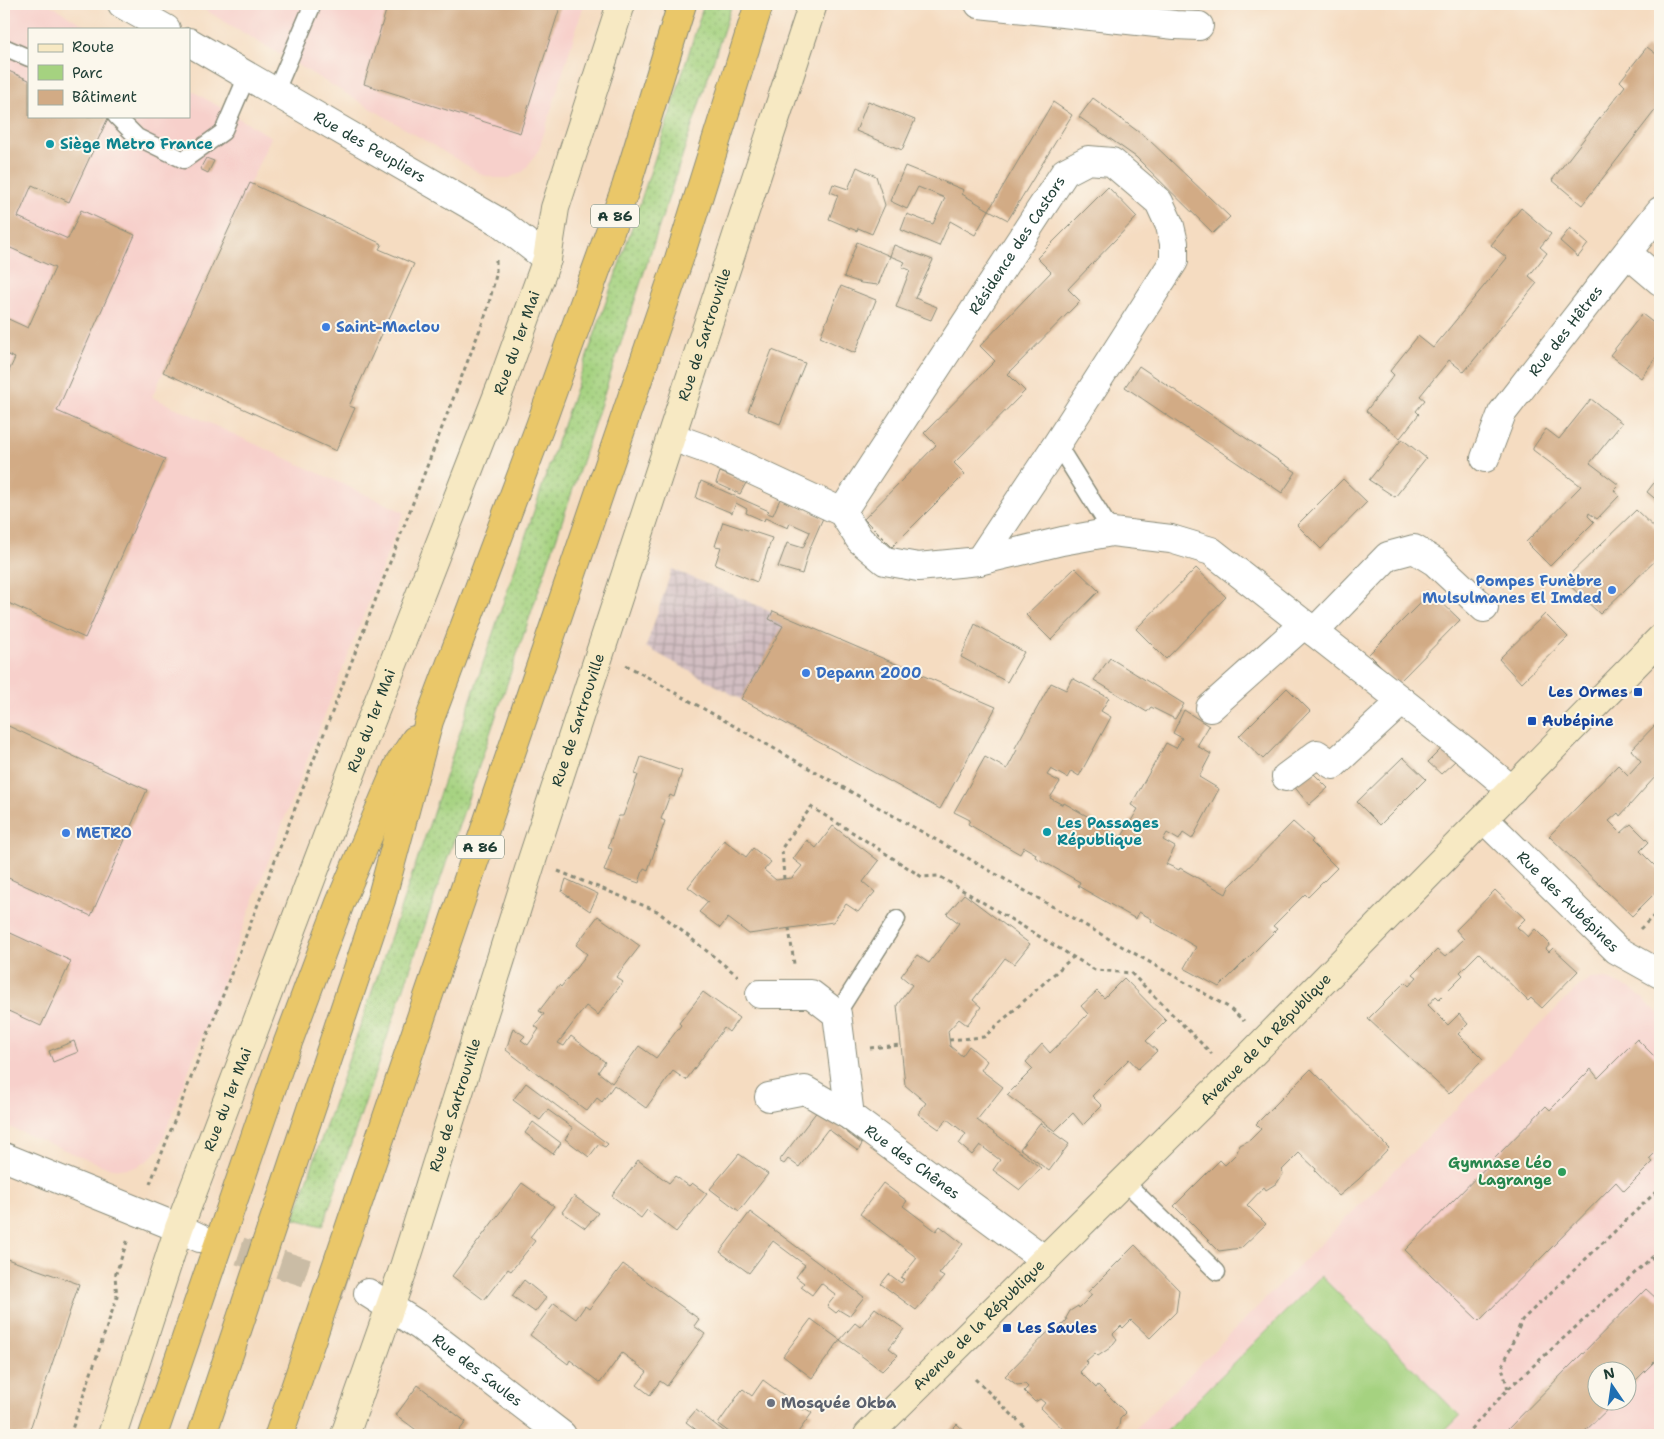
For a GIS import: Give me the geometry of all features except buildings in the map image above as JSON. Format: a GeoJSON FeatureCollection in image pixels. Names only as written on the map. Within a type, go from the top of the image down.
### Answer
{"type":"FeatureCollection","features":[{"type":"Feature","properties":{"kind":"highway","name":"A 86"},"geometry":{"type":"LineString","coordinates":[[202,1435],[381,900],[429,721],[540,426],[626,187],[682,4]]}},
{"type":"Feature","properties":{"kind":"highway","name":"A 86"},"geometry":{"type":"LineString","coordinates":[[279,1435],[676,268],[759,4]]}},
{"type":"Feature","properties":{"kind":"highway"},"geometry":{"type":"LineString","coordinates":[[153,1435],[278,1070],[340,903],[398,766],[429,721]]}},
{"type":"Feature","properties":{"kind":"main road","name":"Rue du 1er Mai"},"geometry":{"type":"LineString","coordinates":[[112,1435],[189,1233],[366,736],[502,384],[547,259],[555,208],[621,4]]}},
{"type":"Feature","properties":{"kind":"main road","name":"Rue de Sartrouville"},"geometry":{"type":"LineString","coordinates":[[345,1435],[391,1307],[532,860],[813,4]]}},
{"type":"Feature","properties":{"kind":"main road","name":"Avenue de la République"},"geometry":{"type":"LineString","coordinates":[[868,1435],[1232,1074],[1660,639]]}},
{"type":"Feature","properties":{"kind":"street"},"geometry":{"type":"LineString","coordinates":[[122,4],[164,28]]}},
{"type":"Feature","properties":{"kind":"street"},"geometry":{"type":"LineString","coordinates":[[979,4],[1200,26]]}},
{"type":"Feature","properties":{"kind":"street","name":"Rue des Peupliers"},"geometry":{"type":"LineString","coordinates":[[190,43],[501,223],[547,259]]}},
{"type":"Feature","properties":{"kind":"street","name":"Résidence des Castors"},"geometry":{"type":"LineString","coordinates":[[842,512],[1065,172],[1088,160],[1112,162],[1159,202],[1170,226],[1174,243],[1174,261],[1057,444],[979,561]]}},
{"type":"Feature","properties":{"kind":"street","name":"Rue des Hêtres"},"geometry":{"type":"LineString","coordinates":[[1484,458],[1502,413],[1660,211]]}},
{"type":"Feature","properties":{"kind":"street"},"geometry":{"type":"LineString","coordinates":[[1627,253],[1660,281]]}},
{"type":"Feature","properties":{"kind":"street"},"geometry":{"type":"LineString","coordinates":[[672,437],[710,451],[842,512],[860,540],[885,561],[918,567],[979,561],[1062,541],[1112,532],[1171,539],[1210,551],[1468,753],[1512,790]]}},
{"type":"Feature","properties":{"kind":"street"},"geometry":{"type":"LineString","coordinates":[[1210,708],[1309,628],[1388,556],[1414,549],[1435,562],[1484,608]]}},
{"type":"Feature","properties":{"kind":"street"},"geometry":{"type":"LineString","coordinates":[[1286,777],[1318,754],[1333,765],[1402,701]]}},
{"type":"Feature","properties":{"kind":"street","name":"Rue des Aubépines"},"geometry":{"type":"LineString","coordinates":[[1484,819],[1617,950],[1660,974]]}},
{"type":"Feature","properties":{"kind":"street"},"geometry":{"type":"LineString","coordinates":[[760,994],[811,994],[837,1014],[850,1116]]}},
{"type":"Feature","properties":{"kind":"street","name":"Rue des Chênes"},"geometry":{"type":"LineString","coordinates":[[769,1097],[805,1090],[850,1116],[1045,1260]]}},
{"type":"Feature","properties":{"kind":"street"},"geometry":{"type":"LineString","coordinates":[[4,1157],[189,1233]]}},
{"type":"Feature","properties":{"kind":"street","name":"Rue des Saules"},"geometry":{"type":"LineString","coordinates":[[368,1293],[420,1326],[562,1435]]}},
{"type":"Feature","properties":{"kind":"lane"},"geometry":{"type":"LineString","coordinates":[[275,93],[313,4]]}},
{"type":"Feature","properties":{"kind":"lane"},"geometry":{"type":"LineString","coordinates":[[4,47],[28,58]]}},
{"type":"Feature","properties":{"kind":"lane"},"geometry":{"type":"LineString","coordinates":[[118,118],[136,137],[184,160],[223,132],[247,76]]}},
{"type":"Feature","properties":{"kind":"lane"},"geometry":{"type":"LineString","coordinates":[[1057,444],[1112,532]]}},
{"type":"Feature","properties":{"kind":"lane"},"geometry":{"type":"LineString","coordinates":[[837,1014],[897,919]]}},
{"type":"Feature","properties":{"kind":"lane"},"geometry":{"type":"LineString","coordinates":[[1124,1181],[1217,1272]]}},
{"type":"Feature","properties":{"kind":"path"},"geometry":{"type":"LineString","coordinates":[[70,1435],[117,1297],[114,1276],[487,311],[496,275],[495,243],[501,223]]}},
{"type":"Feature","properties":{"kind":"path"},"geometry":{"type":"LineString","coordinates":[[601,651],[1228,1007],[1264,1041]]}},
{"type":"Feature","properties":{"kind":"path"},"geometry":{"type":"LineString","coordinates":[[784,879],[782,848],[810,808],[858,835],[922,876],[938,876],[1095,970],[1131,973],[1232,1074]]}},
{"type":"Feature","properties":{"kind":"path"},"geometry":{"type":"LineString","coordinates":[[532,860],[657,911],[760,994]]}},
{"type":"Feature","properties":{"kind":"path"},"geometry":{"type":"LineString","coordinates":[[788,928],[798,994]]}},
{"type":"Feature","properties":{"kind":"path"},"geometry":{"type":"LineString","coordinates":[[950,1040],[984,1037],[1073,957]]}},
{"type":"Feature","properties":{"kind":"path"},"geometry":{"type":"LineString","coordinates":[[1508,1389],[1502,1368],[1522,1320],[1660,1188]]}},
{"type":"Feature","properties":{"kind":"path"},"geometry":{"type":"LineString","coordinates":[[1466,1435],[1508,1389],[1660,1250]]}},
{"type":"Feature","properties":{"kind":"path"},"geometry":{"type":"LineString","coordinates":[[975,1379],[1033,1435]]}},
{"type":"Feature","properties":{"kind":"shaded area"},"geometry":{"type":"Polygon","coordinates":[[[4,4],[49,4],[88,28],[28,28],[28,118],[190,118],[190,90],[271,137],[152,397],[404,512],[295,791],[159,1149],[148,1160],[136,1167],[120,1169],[106,1167],[4,1125],[4,4]]]}},
{"type":"Feature","properties":{"kind":"shaded area"},"geometry":{"type":"Polygon","coordinates":[[[195,4],[584,4],[539,149],[524,171],[509,178],[494,178],[483,175],[195,4]]]}},
{"type":"Feature","properties":{"kind":"shaded area","name":"Depann 2000"},"geometry":{"type":"Polygon","coordinates":[[[672,569],[996,707],[940,809],[646,647],[672,569]]]}},
{"type":"Feature","properties":{"kind":"shaded area"},"geometry":{"type":"Polygon","coordinates":[[[1605,978],[1634,990],[1660,1015],[1660,1435],[1129,1435],[1577,988],[1589,979],[1605,978]]]}},
{"type":"Feature","properties":{"kind":"green space"},"geometry":{"type":"Polygon","coordinates":[[[704,4],[732,4],[573,489],[323,1226],[294,1219],[426,834],[554,451],[628,239],[704,4]]]}},
{"type":"Feature","properties":{"kind":"green space"},"geometry":{"type":"Polygon","coordinates":[[[1321,1276],[1460,1416],[1441,1435],[1162,1435],[1321,1276]]]}},
{"type":"Feature","properties":{"kind":"tunnel"},"geometry":{"type":"LineString","coordinates":[[200,1238],[368,1293]]}},
{"type":"Feature","properties":{"kind":"place","name":"Siège Metro France"},"geometry":{"type":"Point","coordinates":[50,144]}},
{"type":"Feature","properties":{"kind":"place","name":"Saint-Maclou"},"geometry":{"type":"Point","coordinates":[326,327]}},
{"type":"Feature","properties":{"kind":"place","name":"Pompes Funèbre Mulsulmanes El Imded"},"geometry":{"type":"Point","coordinates":[1612,590]}},
{"type":"Feature","properties":{"kind":"place","name":"Depann 2000"},"geometry":{"type":"Point","coordinates":[806,673]}},
{"type":"Feature","properties":{"kind":"place","name":"Les Ormes"},"geometry":{"type":"Point","coordinates":[1638,692]}},
{"type":"Feature","properties":{"kind":"place","name":"Aubépine"},"geometry":{"type":"Point","coordinates":[1532,721]}},
{"type":"Feature","properties":{"kind":"place","name":"Les Passages République"},"geometry":{"type":"Point","coordinates":[1047,832]}},
{"type":"Feature","properties":{"kind":"place","name":"METRO"},"geometry":{"type":"Point","coordinates":[66,833]}},
{"type":"Feature","properties":{"kind":"place","name":"Gymnase Léo Lagrange"},"geometry":{"type":"Point","coordinates":[1562,1172]}},
{"type":"Feature","properties":{"kind":"place","name":"Les Saules"},"geometry":{"type":"Point","coordinates":[1007,1328]}},
{"type":"Feature","properties":{"kind":"place","name":"Mosquée Okba"},"geometry":{"type":"Point","coordinates":[771,1403]}}]}
